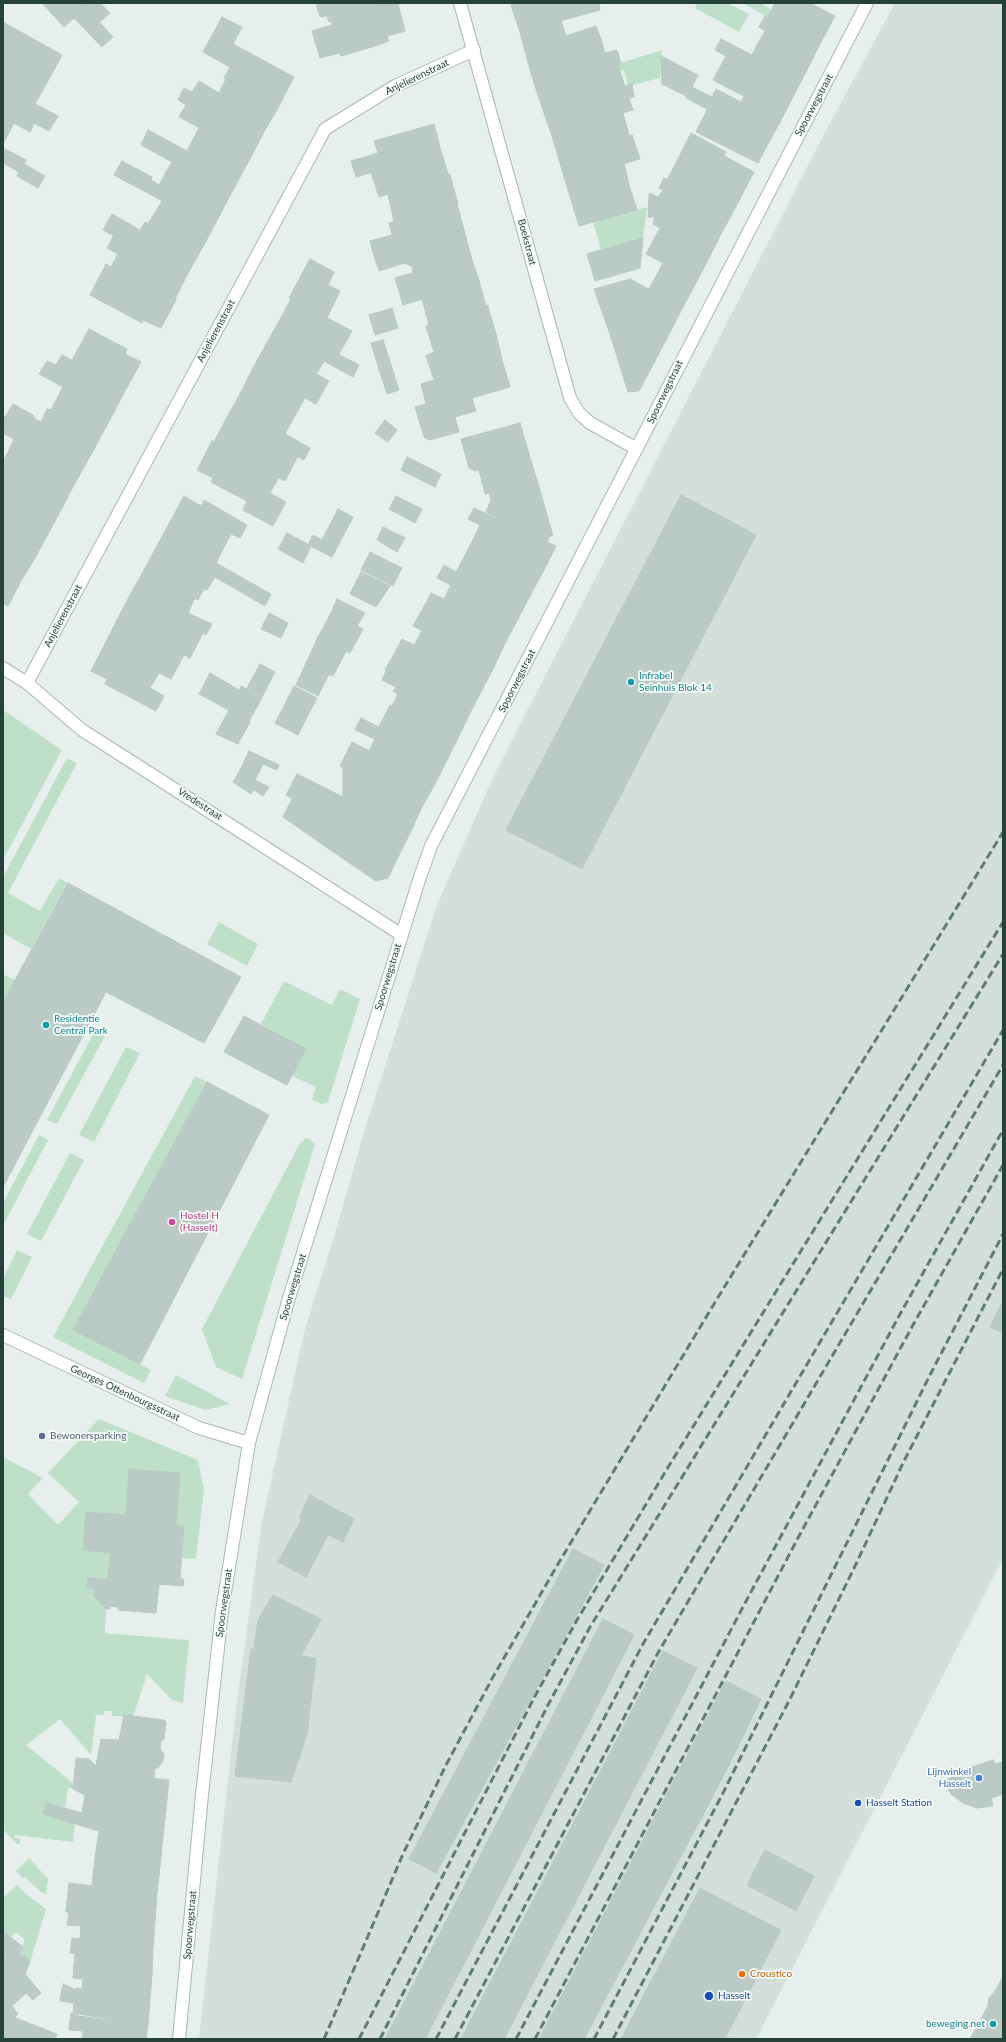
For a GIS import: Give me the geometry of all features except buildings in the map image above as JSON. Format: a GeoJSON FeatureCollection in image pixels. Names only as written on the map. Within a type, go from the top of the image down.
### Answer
{"type":"FeatureCollection","features":[{"type":"Feature","properties":{"kind":"street","name":"Boekstraat"},"geometry":{"type":"LineString","coordinates":[[460,3],[570,398],[579,412],[590,423],[637,449]]}},
{"type":"Feature","properties":{"kind":"street","name":"Spoorwegstraat"},"geometry":{"type":"LineString","coordinates":[[179,2039],[202,1795],[222,1611],[249,1443],[288,1298],[431,846],[637,449],[684,353],[867,3]]}},
{"type":"Feature","properties":{"kind":"street","name":"Anjelierenstraat"},"geometry":{"type":"LineString","coordinates":[[27,683],[324,129],[396,86],[474,50]]}},
{"type":"Feature","properties":{"kind":"street","name":"Vredestraat"},"geometry":{"type":"LineString","coordinates":[[3,668],[27,683],[82,730],[402,935]]}},
{"type":"Feature","properties":{"kind":"street","name":"Georges Ottenbourgsstraat"},"geometry":{"type":"LineString","coordinates":[[3,1335],[198,1428],[249,1443]]}},
{"type":"Feature","properties":{"kind":"shaded area"},"geometry":{"type":"Polygon","coordinates":[[[895,3],[1003,3],[1003,1559],[756,2039],[199,2039],[236,1709],[261,1527],[305,1329],[367,1122],[437,905],[494,775],[823,136],[895,3]]]}},
{"type":"Feature","properties":{"kind":"green space"},"geometry":{"type":"Polygon","coordinates":[[[697,3],[727,3],[749,14],[739,32],[695,8],[697,3]]]}},
{"type":"Feature","properties":{"kind":"green space"},"geometry":{"type":"Polygon","coordinates":[[[742,3],[760,3],[772,10],[768,17],[742,3]]]}},
{"type":"Feature","properties":{"kind":"green space"},"geometry":{"type":"Polygon","coordinates":[[[662,50],[660,78],[628,86],[624,70],[620,71],[618,64],[662,50]]]}},
{"type":"Feature","properties":{"kind":"green space"},"geometry":{"type":"Polygon","coordinates":[[[647,207],[643,238],[601,250],[593,222],[647,207]]]}},
{"type":"Feature","properties":{"kind":"green space"},"geometry":{"type":"Polygon","coordinates":[[[3,710],[62,750],[3,860],[3,710]]]}},
{"type":"Feature","properties":{"kind":"green space"},"geometry":{"type":"Polygon","coordinates":[[[67,758],[77,763],[8,893],[40,911],[59,878],[67,883],[31,949],[3,933],[3,877],[67,758]]]}},
{"type":"Feature","properties":{"kind":"green space"},"geometry":{"type":"Polygon","coordinates":[[[219,922],[258,944],[247,966],[207,944],[219,922]]]}},
{"type":"Feature","properties":{"kind":"green space"},"geometry":{"type":"Polygon","coordinates":[[[3,974],[15,980],[3,1002],[3,974]]]}},
{"type":"Feature","properties":{"kind":"green space"},"geometry":{"type":"Polygon","coordinates":[[[284,981],[332,1005],[340,989],[360,999],[328,1102],[322,1104],[312,1100],[316,1087],[292,1076],[306,1049],[261,1024],[284,981]]]}},
{"type":"Feature","properties":{"kind":"green space"},"geometry":{"type":"Polygon","coordinates":[[[96,1029],[106,1034],[57,1124],[47,1120],[96,1029]]]}},
{"type":"Feature","properties":{"kind":"green space"},"geometry":{"type":"Polygon","coordinates":[[[126,1047],[140,1053],[94,1142],[79,1135],[126,1047]]]}},
{"type":"Feature","properties":{"kind":"green space"},"geometry":{"type":"Polygon","coordinates":[[[195,1076],[207,1082],[74,1330],[151,1370],[144,1383],[53,1337],[195,1076]]]}},
{"type":"Feature","properties":{"kind":"green space"},"geometry":{"type":"Polygon","coordinates":[[[39,1135],[48,1140],[5,1222],[3,1221],[3,1203],[39,1135]]]}},
{"type":"Feature","properties":{"kind":"green space"},"geometry":{"type":"Polygon","coordinates":[[[309,1138],[315,1144],[242,1379],[216,1367],[202,1329],[300,1143],[309,1138]]]}},
{"type":"Feature","properties":{"kind":"green space"},"geometry":{"type":"Polygon","coordinates":[[[70,1153],[84,1160],[41,1241],[27,1234],[70,1153]]]}},
{"type":"Feature","properties":{"kind":"green space"},"geometry":{"type":"Polygon","coordinates":[[[17,1250],[32,1257],[11,1299],[3,1296],[3,1279],[17,1250]]]}},
{"type":"Feature","properties":{"kind":"green space"},"geometry":{"type":"Polygon","coordinates":[[[176,1375],[230,1404],[205,1410],[165,1396],[176,1375]]]}},
{"type":"Feature","properties":{"kind":"green space"},"geometry":{"type":"Polygon","coordinates":[[[99,1419],[198,1460],[204,1489],[196,1559],[182,1558],[184,1526],[176,1526],[179,1473],[129,1469],[126,1515],[86,1512],[83,1550],[111,1553],[107,1580],[87,1588],[95,1589],[106,1609],[105,1633],[189,1640],[183,1703],[172,1700],[147,1674],[133,1717],[112,1716],[112,1711],[105,1711],[104,1715],[96,1715],[91,1755],[60,1719],[26,1745],[73,1783],[73,1789],[68,1787],[65,1808],[46,1803],[43,1813],[75,1824],[73,1842],[15,1835],[14,1838],[20,1839],[20,1844],[17,1844],[3,1829],[3,1457],[43,1478],[28,1494],[58,1525],[79,1502],[48,1473],[99,1419]]]}},
{"type":"Feature","properties":{"kind":"green space"},"geometry":{"type":"Polygon","coordinates":[[[29,1858],[48,1879],[46,1894],[41,1892],[25,1877],[23,1879],[16,1871],[29,1858]]]}},
{"type":"Feature","properties":{"kind":"green space"},"geometry":{"type":"Polygon","coordinates":[[[17,1885],[46,1909],[30,1962],[25,1956],[22,1957],[19,1953],[25,1940],[16,1932],[11,1937],[3,1931],[3,1898],[17,1885]]]}},
{"type":"Feature","properties":{"kind":"railway"},"geometry":{"type":"LineString","coordinates":[[324,2039],[403,1854],[446,1765],[493,1677],[558,1564],[714,1304],[1003,832]]}},
{"type":"Feature","properties":{"kind":"railway"},"geometry":{"type":"LineString","coordinates":[[359,2039],[534,1698],[577,1620],[667,1469],[1003,922]]}},
{"type":"Feature","properties":{"kind":"railway"},"geometry":{"type":"LineString","coordinates":[[380,2039],[548,1705],[590,1627],[1003,954]]}},
{"type":"Feature","properties":{"kind":"railway"},"geometry":{"type":"LineString","coordinates":[[436,2039],[643,1644],[1003,1030]]}},
{"type":"Feature","properties":{"kind":"railway"},"geometry":{"type":"LineString","coordinates":[[455,2039],[659,1651],[1003,1065]]}},
{"type":"Feature","properties":{"kind":"railway"},"geometry":{"type":"LineString","coordinates":[[516,2039],[744,1605],[899,1316],[1003,1130]]}},
{"type":"Feature","properties":{"kind":"railway"},"geometry":{"type":"LineString","coordinates":[[535,2039],[798,1538],[913,1325],[1003,1165]]}},
{"type":"Feature","properties":{"kind":"railway"},"geometry":{"type":"LineString","coordinates":[[594,2039],[722,1795],[930,1375],[1003,1234]]}},
{"type":"Feature","properties":{"kind":"railway"},"geometry":{"type":"LineString","coordinates":[[613,2039],[790,1699],[857,1562],[904,1461],[1003,1269]]}},
{"type":"Feature","properties":{"kind":"place","name":"Infrabel Seinhuis Blok 14"},"geometry":{"type":"Point","coordinates":[631,682]}},
{"type":"Feature","properties":{"kind":"place","name":"Residentie Central Park"},"geometry":{"type":"Point","coordinates":[46,1025]}},
{"type":"Feature","properties":{"kind":"place","name":"Hostel H (Hasselt)"},"geometry":{"type":"Point","coordinates":[172,1222]}},
{"type":"Feature","properties":{"kind":"place","name":"Bewonersparking"},"geometry":{"type":"Point","coordinates":[42,1436]}},
{"type":"Feature","properties":{"kind":"place","name":"Lijnwinkel Hasselt"},"geometry":{"type":"Point","coordinates":[979,1778]}},
{"type":"Feature","properties":{"kind":"place","name":"Hasselt Station"},"geometry":{"type":"Point","coordinates":[858,1803]}},
{"type":"Feature","properties":{"kind":"place","name":"Croustico"},"geometry":{"type":"Point","coordinates":[742,1974]}},
{"type":"Feature","properties":{"kind":"place","name":"Hasselt"},"geometry":{"type":"Point","coordinates":[709,1996]}},
{"type":"Feature","properties":{"kind":"place","name":"beweging.net"},"geometry":{"type":"Point","coordinates":[993,2024]}}]}
